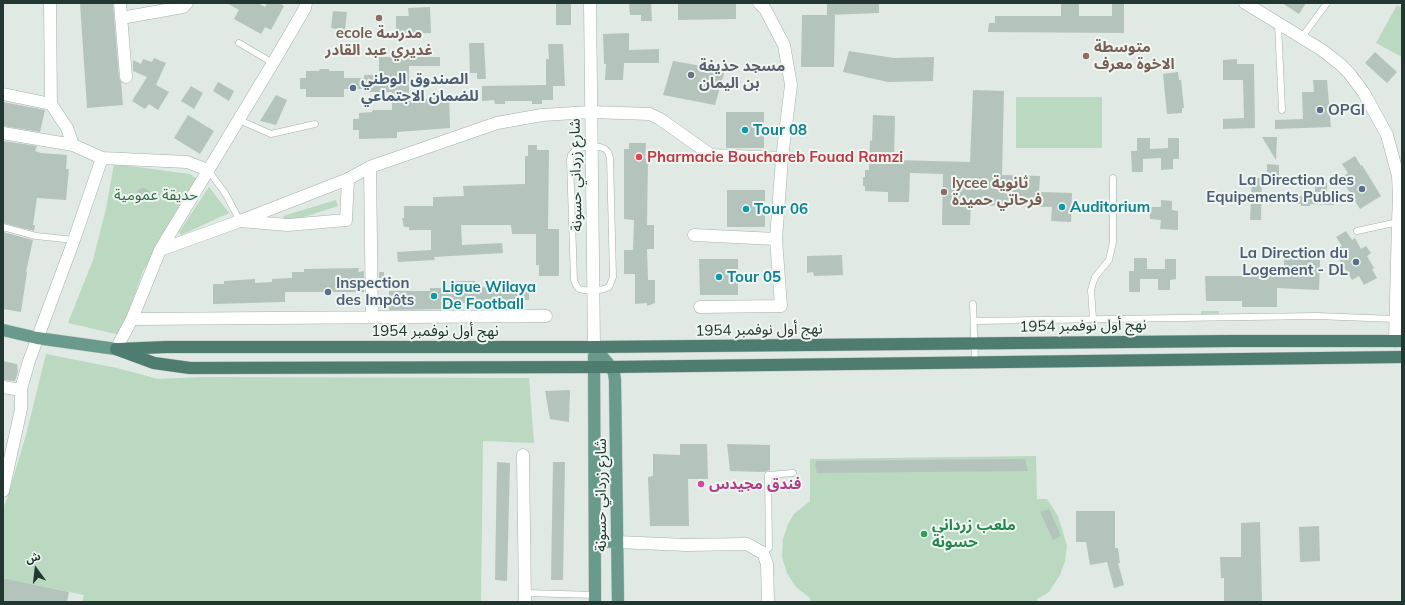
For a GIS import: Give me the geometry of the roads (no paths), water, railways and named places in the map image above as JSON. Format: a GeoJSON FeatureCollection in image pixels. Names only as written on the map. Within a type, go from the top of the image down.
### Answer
{"type":"FeatureCollection","features":[{"type":"Feature","properties":{"kind":"highway","name":"نهج أول نوفمبر 1954"},"geometry":{"type":"LineString","coordinates":[[116,349],[166,347],[594,347],[1232,341],[1399,341]]}},
{"type":"Feature","properties":{"kind":"highway"},"geometry":{"type":"LineString","coordinates":[[1232,341],[1232,359]]}},
{"type":"Feature","properties":{"kind":"highway","name":"نهج أول نوفمبر 1954"},"geometry":{"type":"LineString","coordinates":[[116,349],[154,362],[190,368],[611,367]]}},
{"type":"Feature","properties":{"kind":"highway"},"geometry":{"type":"LineString","coordinates":[[611,367],[1402,357]]}},
{"type":"Feature","properties":{"kind":"main road","name":"نهج أول نوفمبر 1954"},"geometry":{"type":"LineString","coordinates":[[3,330],[37,338],[116,349]]}},
{"type":"Feature","properties":{"kind":"main road","name":"شارع زرداني حسونة"},"geometry":{"type":"LineString","coordinates":[[594,347],[595,598]]}},
{"type":"Feature","properties":{"kind":"main road","name":"شارع زرداني حسونة"},"geometry":{"type":"LineString","coordinates":[[594,347],[611,367],[614,373],[616,389],[618,602]]}},
{"type":"Feature","properties":{"kind":"main road"},"geometry":{"type":"LineString","coordinates":[[595,541],[617,542]]}},
{"type":"Feature","properties":{"kind":"street"},"geometry":{"type":"LineString","coordinates":[[50,3],[51,104],[67,128],[73,145]]}},
{"type":"Feature","properties":{"kind":"street"},"geometry":{"type":"LineString","coordinates":[[120,3],[126,77]]}},
{"type":"Feature","properties":{"kind":"street"},"geometry":{"type":"LineString","coordinates":[[121,18],[183,7],[187,3]]}},
{"type":"Feature","properties":{"kind":"street","name":"شارع زرداني حسونة"},"geometry":{"type":"LineString","coordinates":[[590,3],[594,347]]}},
{"type":"Feature","properties":{"kind":"street"},"geometry":{"type":"LineString","coordinates":[[700,307],[781,306],[776,239],[782,158],[791,85],[784,45],[765,9],[759,3]]}},
{"type":"Feature","properties":{"kind":"street"},"geometry":{"type":"LineString","coordinates":[[1246,3],[1322,50],[1349,73],[1364,93],[1387,135],[1398,176],[1400,197],[1399,341]]}},
{"type":"Feature","properties":{"kind":"street"},"geometry":{"type":"LineString","coordinates":[[116,349],[132,319],[160,250],[273,63],[303,5]]}},
{"type":"Feature","properties":{"kind":"street"},"geometry":{"type":"LineString","coordinates":[[3,94],[51,104]]}},
{"type":"Feature","properties":{"kind":"street"},"geometry":{"type":"LineString","coordinates":[[160,250],[348,179],[370,167],[497,123],[542,115],[591,112],[650,114],[660,119],[711,155],[782,158]]}},
{"type":"Feature","properties":{"kind":"street"},"geometry":{"type":"LineString","coordinates":[[3,133],[73,145],[102,158],[187,162],[208,170]]}},
{"type":"Feature","properties":{"kind":"street"},"geometry":{"type":"LineString","coordinates":[[3,491],[21,409],[21,390],[29,361],[74,240],[102,158]]}},
{"type":"Feature","properties":{"kind":"street"},"geometry":{"type":"LineString","coordinates":[[370,167],[372,317]]}},
{"type":"Feature","properties":{"kind":"street"},"geometry":{"type":"LineString","coordinates":[[240,221],[288,225],[346,220],[348,179]]}},
{"type":"Feature","properties":{"kind":"street"},"geometry":{"type":"LineString","coordinates":[[694,235],[776,239]]}},
{"type":"Feature","properties":{"kind":"street"},"geometry":{"type":"LineString","coordinates":[[132,319],[546,316]]}},
{"type":"Feature","properties":{"kind":"street"},"geometry":{"type":"LineString","coordinates":[[3,387],[21,390]]}},
{"type":"Feature","properties":{"kind":"street"},"geometry":{"type":"LineString","coordinates":[[523,455],[526,598]]}},
{"type":"Feature","properties":{"kind":"street"},"geometry":{"type":"LineString","coordinates":[[617,542],[686,545],[747,544],[763,553],[767,564],[768,602]]}},
{"type":"Feature","properties":{"kind":"lane"},"geometry":{"type":"LineString","coordinates":[[1302,37],[1327,3]]}},
{"type":"Feature","properties":{"kind":"lane"},"geometry":{"type":"LineString","coordinates":[[1278,23],[1282,110]]}},
{"type":"Feature","properties":{"kind":"lane"},"geometry":{"type":"LineString","coordinates":[[240,42],[273,63]]}},
{"type":"Feature","properties":{"kind":"lane"},"geometry":{"type":"LineString","coordinates":[[239,120],[271,134],[315,124]]}},
{"type":"Feature","properties":{"kind":"lane"},"geometry":{"type":"LineString","coordinates":[[592,146],[600,146],[605,149],[610,158],[613,277],[609,287],[594,291],[579,288],[574,280],[570,160],[571,155],[575,150],[592,146]]}},
{"type":"Feature","properties":{"kind":"lane"},"geometry":{"type":"LineString","coordinates":[[208,170],[225,193],[240,221]]}},
{"type":"Feature","properties":{"kind":"lane"},"geometry":{"type":"LineString","coordinates":[[1093,319],[1091,290],[1093,282],[1095,277],[1109,260],[1113,242],[1113,178]]}},
{"type":"Feature","properties":{"kind":"lane"},"geometry":{"type":"LineString","coordinates":[[1357,231],[1399,215]]}},
{"type":"Feature","properties":{"kind":"lane"},"geometry":{"type":"LineString","coordinates":[[3,227],[36,236],[74,240]]}},
{"type":"Feature","properties":{"kind":"lane"},"geometry":{"type":"LineString","coordinates":[[973,304],[975,363]]}},
{"type":"Feature","properties":{"kind":"lane"},"geometry":{"type":"LineString","coordinates":[[974,321],[1316,316],[1398,313]]}},
{"type":"Feature","properties":{"kind":"lane"},"geometry":{"type":"LineString","coordinates":[[763,553],[769,548],[768,476],[793,473]]}},
{"type":"Feature","properties":{"kind":"lane"},"geometry":{"type":"LineString","coordinates":[[526,598],[595,598]]}},
{"type":"Feature","properties":{"kind":"place","name":"ecole مدرسة غديري عبد القادر"},"geometry":{"type":"Point","coordinates":[379,18]}},
{"type":"Feature","properties":{"kind":"place","name":"متوسطة الاخوة معرف"},"geometry":{"type":"Point","coordinates":[1086,56]}},
{"type":"Feature","properties":{"kind":"place","name":"مسجد حذيفة بن اليمان"},"geometry":{"type":"Point","coordinates":[691,75]}},
{"type":"Feature","properties":{"kind":"place","name":"الصندوق الوطني للضمان الاجتماعي"},"geometry":{"type":"Point","coordinates":[353,88]}},
{"type":"Feature","properties":{"kind":"place","name":"OPGI"},"geometry":{"type":"Point","coordinates":[1320,110]}},
{"type":"Feature","properties":{"kind":"place","name":"Tour 08"},"geometry":{"type":"Point","coordinates":[745,130]}},
{"type":"Feature","properties":{"kind":"place","name":"Pharmacie Bouchareb Fouad Ramzi"},"geometry":{"type":"Point","coordinates":[639,157]}},
{"type":"Feature","properties":{"kind":"place","name":"La Direction des Equipements Publics"},"geometry":{"type":"Point","coordinates":[1362,189]}},
{"type":"Feature","properties":{"kind":"place","name":"lycee ثانوية فرحاتي حميدة"},"geometry":{"type":"Point","coordinates":[944,192]}},
{"type":"Feature","properties":{"kind":"place","name":"Auditorium"},"geometry":{"type":"Point","coordinates":[1062,207]}},
{"type":"Feature","properties":{"kind":"place","name":"Tour 06"},"geometry":{"type":"Point","coordinates":[746,209]}},
{"type":"Feature","properties":{"kind":"place","name":"La Direction du Logement - DL"},"geometry":{"type":"Point","coordinates":[1356,262]}},
{"type":"Feature","properties":{"kind":"place","name":"Tour 05"},"geometry":{"type":"Point","coordinates":[719,277]}},
{"type":"Feature","properties":{"kind":"place","name":"Inspection des Impôts"},"geometry":{"type":"Point","coordinates":[328,292]}},
{"type":"Feature","properties":{"kind":"place","name":"Ligue Wilaya De Football"},"geometry":{"type":"Point","coordinates":[434,296]}},
{"type":"Feature","properties":{"kind":"place","name":"فندق مجيدس"},"geometry":{"type":"Point","coordinates":[701,484]}},
{"type":"Feature","properties":{"kind":"place","name":"ملعب زرداني حسونة"},"geometry":{"type":"Point","coordinates":[924,534]}},
{"type":"Feature","properties":{"kind":"park label","name":"حديقة عمومية"},"geometry":{"type":"Point","coordinates":[156,195]}}]}
